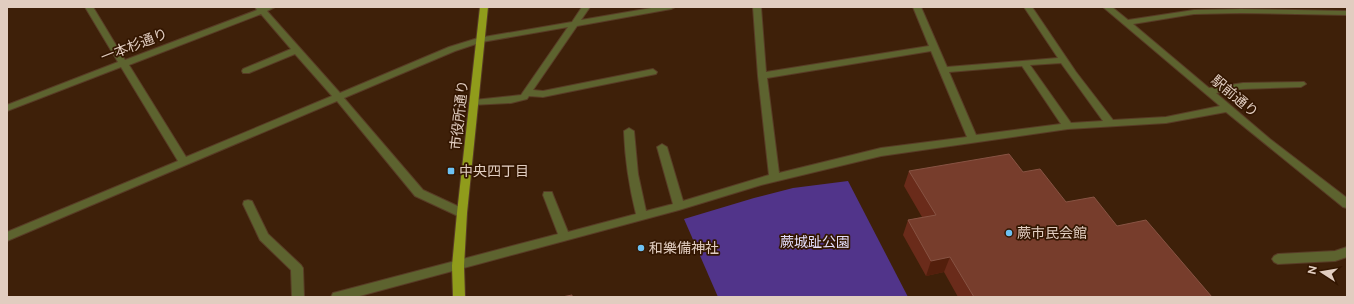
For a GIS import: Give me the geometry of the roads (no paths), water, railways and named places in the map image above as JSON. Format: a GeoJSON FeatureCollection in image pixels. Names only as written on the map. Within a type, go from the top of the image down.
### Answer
{"type":"FeatureCollection","features":[{"type":"Feature","properties":{"kind":"main road","name":"市役所通り"},"geometry":{"type":"LineString","coordinates":[[459,297],[458,266],[462,213],[484,7]]}},
{"type":"Feature","properties":{"kind":"street"},"geometry":{"type":"LineString","coordinates":[[89,7],[184,163]]}},
{"type":"Feature","properties":{"kind":"street"},"geometry":{"type":"LineString","coordinates":[[474,103],[511,100],[524,97],[586,7]]}},
{"type":"Feature","properties":{"kind":"street"},"geometry":{"type":"LineString","coordinates":[[7,237],[452,49],[481,40],[671,7]]}},
{"type":"Feature","properties":{"kind":"street"},"geometry":{"type":"LineString","coordinates":[[757,7],[762,76],[774,177]]}},
{"type":"Feature","properties":{"kind":"street"},"geometry":{"type":"LineString","coordinates":[[921,7],[917,7],[942,70],[973,140]]}},
{"type":"Feature","properties":{"kind":"street"},"geometry":{"type":"LineString","coordinates":[[1028,7],[1063,60],[1110,123]]}},
{"type":"Feature","properties":{"kind":"street","name":"駅前通り"},"geometry":{"type":"LineString","coordinates":[[1107,7],[1228,108],[1347,204]]}},
{"type":"Feature","properties":{"kind":"street"},"geometry":{"type":"LineString","coordinates":[[264,8],[297,50],[420,193],[462,213]]}},
{"type":"Feature","properties":{"kind":"street","name":"一本杉通り"},"geometry":{"type":"LineString","coordinates":[[7,108],[264,8]]}},
{"type":"Feature","properties":{"kind":"street"},"geometry":{"type":"LineString","coordinates":[[1126,23],[1194,12],[1241,11],[1347,13]]}},
{"type":"Feature","properties":{"kind":"street"},"geometry":{"type":"LineString","coordinates":[[762,76],[933,48]]}},
{"type":"Feature","properties":{"kind":"street"},"geometry":{"type":"LineString","coordinates":[[246,71],[297,50]]}},
{"type":"Feature","properties":{"kind":"street"},"geometry":{"type":"LineString","coordinates":[[942,70],[1063,60]]}},
{"type":"Feature","properties":{"kind":"street"},"geometry":{"type":"LineString","coordinates":[[1024,63],[1063,127]]}},
{"type":"Feature","properties":{"kind":"street"},"geometry":{"type":"LineString","coordinates":[[528,93],[543,94],[653,72]]}},
{"type":"Feature","properties":{"kind":"street"},"geometry":{"type":"LineString","coordinates":[[1209,91],[1243,86],[1300,84]]}},
{"type":"Feature","properties":{"kind":"street"},"geometry":{"type":"LineString","coordinates":[[336,297],[458,266],[679,206],[774,177],[881,152],[1063,127],[1166,120],[1228,108]]}},
{"type":"Feature","properties":{"kind":"street"},"geometry":{"type":"LineString","coordinates":[[629,131],[629,155],[633,183],[642,216]]}},
{"type":"Feature","properties":{"kind":"street"},"geometry":{"type":"LineString","coordinates":[[662,147],[679,206]]}},
{"type":"Feature","properties":{"kind":"street"},"geometry":{"type":"LineString","coordinates":[[548,195],[565,236]]}},
{"type":"Feature","properties":{"kind":"street"},"geometry":{"type":"LineString","coordinates":[[248,204],[264,237],[297,268],[298,297]]}},
{"type":"Feature","properties":{"kind":"street"},"geometry":{"type":"LineString","coordinates":[[1278,259],[1335,256],[1347,252]]}},
{"type":"Feature","properties":{"kind":"place","name":"中央四丁目"},"geometry":{"type":"Point","coordinates":[451,171]}},
{"type":"Feature","properties":{"kind":"place","name":"蕨市民会館"},"geometry":{"type":"Point","coordinates":[1009,233]}},
{"type":"Feature","properties":{"kind":"place","name":"和樂備神社"},"geometry":{"type":"Point","coordinates":[641,248]}},
{"type":"Feature","properties":{"kind":"park label","name":"蕨城趾公園"},"geometry":{"type":"Point","coordinates":[815,242]}}]}
